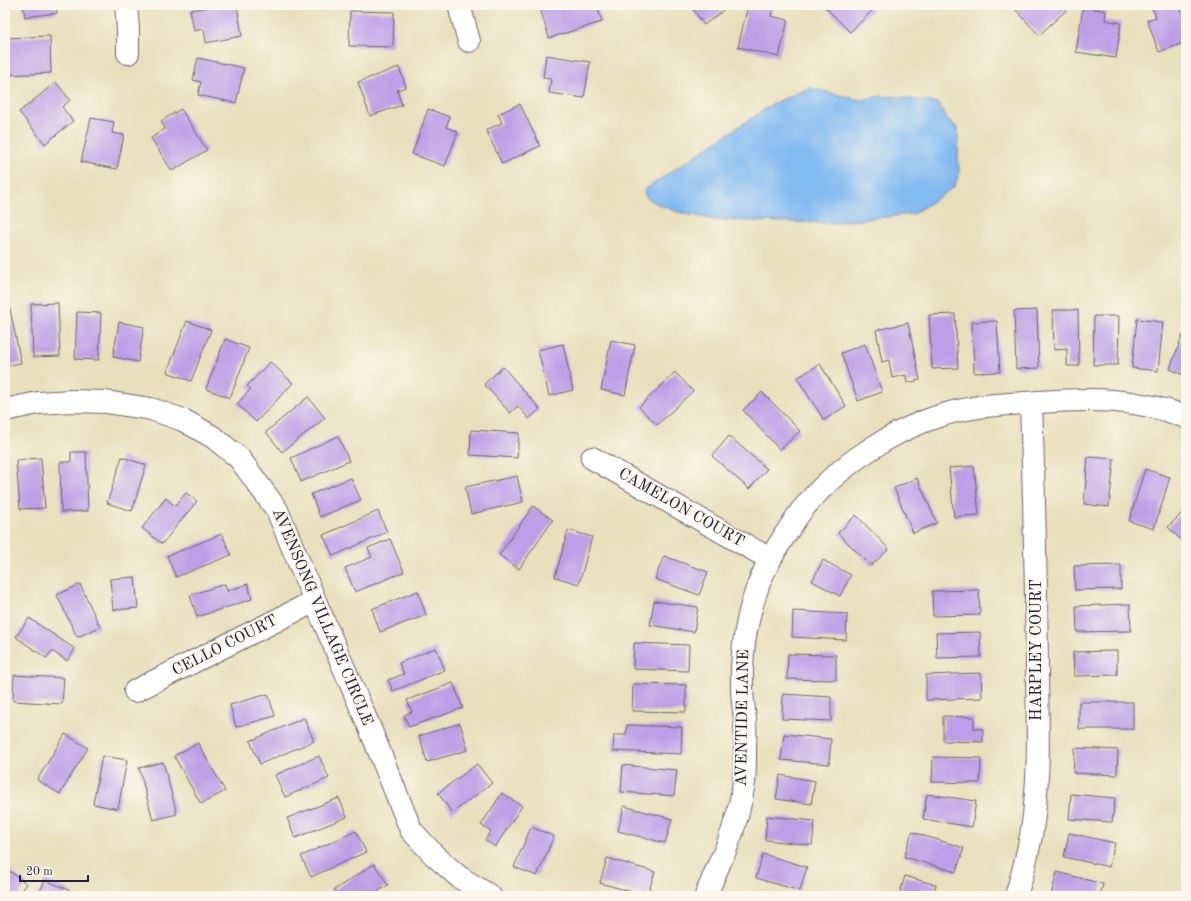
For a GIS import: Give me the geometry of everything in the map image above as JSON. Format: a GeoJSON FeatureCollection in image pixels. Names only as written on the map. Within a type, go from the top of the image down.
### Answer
{"type":"FeatureCollection","features":[{"type":"Feature","properties":{"kind":"street"},"geometry":{"type":"LineString","coordinates":[[126,5],[128,54]]}},
{"type":"Feature","properties":{"kind":"street"},"geometry":{"type":"LineString","coordinates":[[459,5],[469,42]]}},
{"type":"Feature","properties":{"kind":"street","name":"AVENTIDE LANE"},"geometry":{"type":"LineString","coordinates":[[706,896],[727,847],[736,821],[744,782],[746,723],[742,689],[742,655],[748,622],[757,589],[770,559],[801,511],[824,486],[850,464],[878,445],[907,429],[939,417],[973,408],[1070,400],[1104,400],[1137,403],[1170,411],[1186,417]]}},
{"type":"Feature","properties":{"kind":"street","name":"AVENSONG VILLAGE CIRCLE"},"geometry":{"type":"LineString","coordinates":[[5,410],[38,403],[72,401],[106,402],[151,409],[183,420],[213,437],[239,458],[277,510],[369,726],[411,830],[434,855],[459,877],[490,896]]}},
{"type":"Feature","properties":{"kind":"street","name":"HARPLEY COURT"},"geometry":{"type":"LineString","coordinates":[[1016,896],[1023,873],[1030,839],[1038,772],[1036,580],[1031,403]]}},
{"type":"Feature","properties":{"kind":"street","name":"CAMELON COURT"},"geometry":{"type":"LineString","coordinates":[[592,458],[770,559]]}},
{"type":"Feature","properties":{"kind":"street","name":"CELLO COURT"},"geometry":{"type":"LineString","coordinates":[[135,691],[315,601]]}},
{"type":"Feature","properties":{"kind":"water"},"geometry":{"type":"Polygon","coordinates":[[[809,88],[861,100],[881,96],[938,103],[947,119],[958,128],[959,174],[954,187],[913,214],[830,223],[716,220],[678,212],[657,204],[646,197],[644,190],[774,103],[809,88]]]}},
{"type":"Feature","properties":{"kind":"building"},"geometry":{"type":"Polygon","coordinates":[[[23,5],[56,5],[57,13],[25,17],[23,5]]]}},
{"type":"Feature","properties":{"kind":"building"},"geometry":{"type":"Polygon","coordinates":[[[219,5],[237,5],[242,36],[206,43],[204,29],[194,31],[190,10],[219,5]]]}},
{"type":"Feature","properties":{"kind":"building"},"geometry":{"type":"Polygon","coordinates":[[[539,5],[597,5],[602,22],[549,38],[539,5]]]}},
{"type":"Feature","properties":{"kind":"building"},"geometry":{"type":"Polygon","coordinates":[[[690,5],[728,5],[729,6],[704,25],[690,5]]]}},
{"type":"Feature","properties":{"kind":"building"},"geometry":{"type":"Polygon","coordinates":[[[748,5],[773,7],[771,16],[788,20],[779,57],[738,47],[748,5]]]}},
{"type":"Feature","properties":{"kind":"building"},"geometry":{"type":"Polygon","coordinates":[[[823,5],[871,5],[874,9],[850,32],[823,5]]]}},
{"type":"Feature","properties":{"kind":"building"},"geometry":{"type":"Polygon","coordinates":[[[1020,5],[1071,6],[1039,35],[1015,9],[1020,5]]]}},
{"type":"Feature","properties":{"kind":"building"},"geometry":{"type":"Polygon","coordinates":[[[1151,5],[1179,5],[1186,23],[1186,42],[1159,52],[1147,20],[1156,17],[1151,5]]]}},
{"type":"Feature","properties":{"kind":"building"},"geometry":{"type":"Polygon","coordinates":[[[1083,7],[1106,11],[1105,20],[1121,23],[1116,58],[1076,52],[1083,7]]]}},
{"type":"Feature","properties":{"kind":"building"},"geometry":{"type":"Polygon","coordinates":[[[350,11],[394,12],[393,47],[349,46],[350,11]]]}},
{"type":"Feature","properties":{"kind":"building"},"geometry":{"type":"Polygon","coordinates":[[[50,36],[51,73],[5,75],[5,58],[7,58],[6,38],[50,36]]]}},
{"type":"Feature","properties":{"kind":"building"},"geometry":{"type":"Polygon","coordinates":[[[546,55],[590,62],[584,98],[549,93],[551,79],[543,78],[546,55]]]}},
{"type":"Feature","properties":{"kind":"building"},"geometry":{"type":"Polygon","coordinates":[[[198,58],[244,68],[236,103],[198,95],[201,82],[193,80],[198,58]]]}},
{"type":"Feature","properties":{"kind":"building"},"geometry":{"type":"Polygon","coordinates":[[[399,67],[406,87],[397,90],[402,105],[370,116],[358,82],[399,67]]]}},
{"type":"Feature","properties":{"kind":"building"},"geometry":{"type":"Polygon","coordinates":[[[56,82],[70,100],[62,107],[73,121],[45,144],[19,112],[56,82]]]}},
{"type":"Feature","properties":{"kind":"building"},"geometry":{"type":"Polygon","coordinates":[[[520,104],[540,146],[502,164],[486,130],[502,123],[498,114],[520,104]]]}},
{"type":"Feature","properties":{"kind":"building"},"geometry":{"type":"Polygon","coordinates":[[[181,109],[207,150],[172,171],[151,138],[165,129],[161,121],[181,109]]]}},
{"type":"Feature","properties":{"kind":"building"},"geometry":{"type":"Polygon","coordinates":[[[428,109],[450,117],[446,127],[458,132],[445,166],[412,154],[428,109]]]}},
{"type":"Feature","properties":{"kind":"building"},"geometry":{"type":"Polygon","coordinates":[[[91,118],[114,122],[112,133],[124,135],[117,169],[81,162],[91,118]]]}},
{"type":"Feature","properties":{"kind":"building"},"geometry":{"type":"Polygon","coordinates":[[[58,303],[60,356],[33,357],[31,304],[58,303]]]}},
{"type":"Feature","properties":{"kind":"building"},"geometry":{"type":"Polygon","coordinates":[[[10,309],[21,363],[5,366],[5,310],[10,309]]]}},
{"type":"Feature","properties":{"kind":"building"},"geometry":{"type":"Polygon","coordinates":[[[1037,310],[1039,368],[1016,369],[1014,311],[1037,310]]]}},
{"type":"Feature","properties":{"kind":"building"},"geometry":{"type":"Polygon","coordinates":[[[1053,310],[1078,310],[1079,366],[1067,366],[1067,349],[1054,350],[1053,310]]]}},
{"type":"Feature","properties":{"kind":"building"},"geometry":{"type":"Polygon","coordinates":[[[77,312],[101,313],[99,360],[75,359],[77,312]]]}},
{"type":"Feature","properties":{"kind":"building"},"geometry":{"type":"Polygon","coordinates":[[[955,314],[958,368],[932,369],[929,315],[955,314]]]}},
{"type":"Feature","properties":{"kind":"building"},"geometry":{"type":"Polygon","coordinates":[[[1094,316],[1119,316],[1118,365],[1093,365],[1094,316]]]}},
{"type":"Feature","properties":{"kind":"building"},"geometry":{"type":"Polygon","coordinates":[[[1137,319],[1163,322],[1158,371],[1132,368],[1137,319]]]}},
{"type":"Feature","properties":{"kind":"building"},"geometry":{"type":"Polygon","coordinates":[[[187,321],[211,330],[191,381],[167,372],[187,321]]]}},
{"type":"Feature","properties":{"kind":"building"},"geometry":{"type":"Polygon","coordinates":[[[997,321],[1000,372],[974,373],[972,322],[997,321]]]}},
{"type":"Feature","properties":{"kind":"building"},"geometry":{"type":"Polygon","coordinates":[[[119,322],[144,327],[138,362],[113,357],[119,322]]]}},
{"type":"Feature","properties":{"kind":"building"},"geometry":{"type":"Polygon","coordinates":[[[908,323],[920,380],[907,383],[906,375],[892,378],[889,360],[882,362],[876,330],[908,323]]]}},
{"type":"Feature","properties":{"kind":"building"},"geometry":{"type":"Polygon","coordinates":[[[1182,336],[1186,338],[1186,376],[1170,369],[1182,336]]]}},
{"type":"Feature","properties":{"kind":"building"},"geometry":{"type":"Polygon","coordinates":[[[225,339],[249,348],[230,398],[206,389],[225,339]]]}},
{"type":"Feature","properties":{"kind":"building"},"geometry":{"type":"Polygon","coordinates":[[[611,340],[635,345],[625,395],[601,390],[611,340]]]}},
{"type":"Feature","properties":{"kind":"building"},"geometry":{"type":"Polygon","coordinates":[[[563,344],[573,390],[549,396],[538,350],[563,344]]]}},
{"type":"Feature","properties":{"kind":"building"},"geometry":{"type":"Polygon","coordinates":[[[865,344],[882,392],[858,401],[841,353],[865,344]]]}},
{"type":"Feature","properties":{"kind":"building"},"geometry":{"type":"Polygon","coordinates":[[[270,362],[293,383],[256,422],[237,404],[251,389],[247,386],[270,362]]]}},
{"type":"Feature","properties":{"kind":"building"},"geometry":{"type":"Polygon","coordinates":[[[820,364],[846,406],[824,420],[797,378],[820,364]]]}},
{"type":"Feature","properties":{"kind":"building"},"geometry":{"type":"Polygon","coordinates":[[[503,367],[540,409],[529,419],[518,406],[510,413],[484,384],[503,367]]]}},
{"type":"Feature","properties":{"kind":"building"},"geometry":{"type":"Polygon","coordinates":[[[675,372],[693,391],[657,425],[639,407],[675,372]]]}},
{"type":"Feature","properties":{"kind":"building"},"geometry":{"type":"Polygon","coordinates":[[[762,392],[800,431],[780,450],[743,410],[762,392]]]}},
{"type":"Feature","properties":{"kind":"building"},"geometry":{"type":"Polygon","coordinates":[[[308,397],[325,418],[282,452],[266,432],[308,397]]]}},
{"type":"Feature","properties":{"kind":"building"},"geometry":{"type":"Polygon","coordinates":[[[471,430],[519,433],[517,458],[470,455],[471,430]]]}},
{"type":"Feature","properties":{"kind":"building"},"geometry":{"type":"Polygon","coordinates":[[[338,436],[349,461],[301,482],[291,458],[338,436]]]}},
{"type":"Feature","properties":{"kind":"building"},"geometry":{"type":"Polygon","coordinates":[[[729,436],[767,469],[749,489],[712,456],[729,436]]]}},
{"type":"Feature","properties":{"kind":"building"},"geometry":{"type":"Polygon","coordinates":[[[71,452],[86,452],[88,511],[61,512],[60,462],[71,462],[71,452]]]}},
{"type":"Feature","properties":{"kind":"building"},"geometry":{"type":"Polygon","coordinates":[[[122,457],[146,465],[132,511],[107,503],[122,457]]]}},
{"type":"Feature","properties":{"kind":"building"},"geometry":{"type":"Polygon","coordinates":[[[1088,457],[1114,459],[1109,507],[1084,504],[1088,457]]]}},
{"type":"Feature","properties":{"kind":"building"},"geometry":{"type":"Polygon","coordinates":[[[41,458],[45,508],[20,509],[16,460],[41,458]]]}},
{"type":"Feature","properties":{"kind":"building"},"geometry":{"type":"Polygon","coordinates":[[[974,466],[979,515],[954,517],[949,468],[974,466]]]}},
{"type":"Feature","properties":{"kind":"building"},"geometry":{"type":"Polygon","coordinates":[[[1145,469],[1170,477],[1154,529],[1129,521],[1145,469]]]}},
{"type":"Feature","properties":{"kind":"building"},"geometry":{"type":"Polygon","coordinates":[[[517,476],[523,502],[471,514],[465,487],[517,476]]]}},
{"type":"Feature","properties":{"kind":"building"},"geometry":{"type":"Polygon","coordinates":[[[351,478],[361,500],[320,517],[311,494],[351,478]]]}},
{"type":"Feature","properties":{"kind":"building"},"geometry":{"type":"Polygon","coordinates":[[[917,478],[937,523],[913,533],[894,488],[917,478]]]}},
{"type":"Feature","properties":{"kind":"building"},"geometry":{"type":"Polygon","coordinates":[[[186,493],[197,501],[162,544],[142,528],[166,498],[175,506],[186,493]]]}},
{"type":"Feature","properties":{"kind":"building"},"geometry":{"type":"Polygon","coordinates":[[[533,506],[553,520],[519,569],[499,555],[533,506]]]}},
{"type":"Feature","properties":{"kind":"building"},"geometry":{"type":"Polygon","coordinates":[[[1186,509],[1186,545],[1168,527],[1186,509]]]}},
{"type":"Feature","properties":{"kind":"building"},"geometry":{"type":"Polygon","coordinates":[[[378,511],[387,532],[333,556],[323,535],[378,511]]]}},
{"type":"Feature","properties":{"kind":"building"},"geometry":{"type":"Polygon","coordinates":[[[856,515],[889,549],[871,566],[838,533],[856,515]]]}},
{"type":"Feature","properties":{"kind":"building"},"geometry":{"type":"Polygon","coordinates":[[[568,530],[592,537],[579,584],[555,577],[568,530]]]}},
{"type":"Feature","properties":{"kind":"building"},"geometry":{"type":"Polygon","coordinates":[[[222,534],[231,555],[176,577],[167,556],[222,534]]]}},
{"type":"Feature","properties":{"kind":"building"},"geometry":{"type":"Polygon","coordinates":[[[390,539],[404,572],[355,592],[345,568],[372,557],[368,548],[390,539]]]}},
{"type":"Feature","properties":{"kind":"building"},"geometry":{"type":"Polygon","coordinates":[[[664,556],[708,572],[699,595],[655,579],[664,556]]]}},
{"type":"Feature","properties":{"kind":"building"},"geometry":{"type":"Polygon","coordinates":[[[823,560],[851,575],[840,596],[812,581],[823,560]]]}},
{"type":"Feature","properties":{"kind":"building"},"geometry":{"type":"Polygon","coordinates":[[[1121,565],[1121,589],[1075,590],[1074,566],[1121,565]]]}},
{"type":"Feature","properties":{"kind":"building"},"geometry":{"type":"Polygon","coordinates":[[[135,577],[138,608],[113,610],[110,579],[135,577]]]}},
{"type":"Feature","properties":{"kind":"building"},"geometry":{"type":"Polygon","coordinates":[[[80,584],[100,627],[77,637],[57,595],[80,584]]]}},
{"type":"Feature","properties":{"kind":"building"},"geometry":{"type":"Polygon","coordinates":[[[225,584],[227,591],[248,584],[252,599],[197,617],[190,595],[225,584]]]}},
{"type":"Feature","properties":{"kind":"building"},"geometry":{"type":"Polygon","coordinates":[[[979,590],[980,615],[933,616],[932,591],[979,590]]]}},
{"type":"Feature","properties":{"kind":"building"},"geometry":{"type":"Polygon","coordinates":[[[418,591],[426,615],[380,632],[372,609],[418,591]]]}},
{"type":"Feature","properties":{"kind":"building"},"geometry":{"type":"Polygon","coordinates":[[[654,601],[698,607],[694,632],[650,625],[654,601]]]}},
{"type":"Feature","properties":{"kind":"building"},"geometry":{"type":"Polygon","coordinates":[[[1130,604],[1131,631],[1077,632],[1076,606],[1130,604]]]}},
{"type":"Feature","properties":{"kind":"building"},"geometry":{"type":"Polygon","coordinates":[[[793,611],[847,614],[846,640],[792,637],[793,611]]]}},
{"type":"Feature","properties":{"kind":"building"},"geometry":{"type":"Polygon","coordinates":[[[29,618],[75,649],[67,661],[52,651],[46,658],[16,637],[29,618]]]}},
{"type":"Feature","properties":{"kind":"building"},"geometry":{"type":"Polygon","coordinates":[[[980,632],[981,657],[937,658],[936,633],[980,632]]]}},
{"type":"Feature","properties":{"kind":"building"},"geometry":{"type":"Polygon","coordinates":[[[634,643],[689,645],[688,671],[633,669],[634,643]]]}},
{"type":"Feature","properties":{"kind":"building"},"geometry":{"type":"Polygon","coordinates":[[[436,648],[445,670],[393,691],[388,680],[404,674],[399,663],[436,648]]]}},
{"type":"Feature","properties":{"kind":"building"},"geometry":{"type":"Polygon","coordinates":[[[1117,651],[1117,675],[1074,676],[1073,652],[1117,651]]]}},
{"type":"Feature","properties":{"kind":"building"},"geometry":{"type":"Polygon","coordinates":[[[788,654],[836,655],[836,680],[787,679],[788,654]]]}},
{"type":"Feature","properties":{"kind":"building"},"geometry":{"type":"Polygon","coordinates":[[[981,673],[982,698],[926,700],[926,675],[981,673]]]}},
{"type":"Feature","properties":{"kind":"building"},"geometry":{"type":"Polygon","coordinates":[[[14,675],[64,678],[62,704],[13,701],[14,675]]]}},
{"type":"Feature","properties":{"kind":"building"},"geometry":{"type":"Polygon","coordinates":[[[453,683],[463,708],[409,727],[404,715],[412,712],[407,700],[453,683]]]}},
{"type":"Feature","properties":{"kind":"building"},"geometry":{"type":"Polygon","coordinates":[[[633,684],[686,685],[686,712],[632,711],[633,684]]]}},
{"type":"Feature","properties":{"kind":"building"},"geometry":{"type":"Polygon","coordinates":[[[268,694],[275,716],[236,727],[230,705],[268,694]]]}},
{"type":"Feature","properties":{"kind":"building"},"geometry":{"type":"Polygon","coordinates":[[[783,694],[831,697],[831,721],[782,719],[783,694]]]}},
{"type":"Feature","properties":{"kind":"building"},"geometry":{"type":"Polygon","coordinates":[[[1079,702],[1133,702],[1133,729],[1079,729],[1079,702]]]}},
{"type":"Feature","properties":{"kind":"building"},"geometry":{"type":"Polygon","coordinates":[[[943,716],[974,717],[974,729],[983,729],[983,742],[943,741],[943,716]]]}},
{"type":"Feature","properties":{"kind":"building"},"geometry":{"type":"Polygon","coordinates":[[[304,718],[314,741],[260,764],[250,741],[304,718]]]}},
{"type":"Feature","properties":{"kind":"building"},"geometry":{"type":"Polygon","coordinates":[[[460,723],[468,750],[427,762],[419,736],[460,723]]]}},
{"type":"Feature","properties":{"kind":"building"},"geometry":{"type":"Polygon","coordinates":[[[627,725],[682,727],[681,754],[613,751],[614,735],[626,735],[627,725]]]}},
{"type":"Feature","properties":{"kind":"building"},"geometry":{"type":"Polygon","coordinates":[[[65,734],[88,748],[60,794],[37,780],[65,734]]]}},
{"type":"Feature","properties":{"kind":"building"},"geometry":{"type":"Polygon","coordinates":[[[784,734],[831,739],[829,764],[781,760],[784,734]]]}},
{"type":"Feature","properties":{"kind":"building"},"geometry":{"type":"Polygon","coordinates":[[[198,743],[225,791],[201,804],[174,756],[198,743]]]}},
{"type":"Feature","properties":{"kind":"building"},"geometry":{"type":"Polygon","coordinates":[[[1075,748],[1118,750],[1117,775],[1073,773],[1075,748]]]}},
{"type":"Feature","properties":{"kind":"building"},"geometry":{"type":"Polygon","coordinates":[[[102,756],[127,760],[118,809],[93,804],[102,756]]]}},
{"type":"Feature","properties":{"kind":"building"},"geometry":{"type":"Polygon","coordinates":[[[319,756],[329,778],[285,797],[275,775],[319,756]]]}},
{"type":"Feature","properties":{"kind":"building"},"geometry":{"type":"Polygon","coordinates":[[[933,757],[981,758],[980,783],[932,782],[933,757]]]}},
{"type":"Feature","properties":{"kind":"building"},"geometry":{"type":"Polygon","coordinates":[[[163,762],[177,814],[153,820],[139,768],[163,762]]]}},
{"type":"Feature","properties":{"kind":"building"},"geometry":{"type":"Polygon","coordinates":[[[477,764],[492,783],[452,813],[438,793],[477,764]]]}},
{"type":"Feature","properties":{"kind":"building"},"geometry":{"type":"Polygon","coordinates":[[[623,765],[677,770],[674,796],[621,792],[623,765]]]}},
{"type":"Feature","properties":{"kind":"building"},"geometry":{"type":"Polygon","coordinates":[[[780,775],[815,781],[811,804],[776,799],[780,775]]]}},
{"type":"Feature","properties":{"kind":"building"},"geometry":{"type":"Polygon","coordinates":[[[502,793],[522,806],[495,847],[485,840],[491,831],[481,825],[502,793]]]}},
{"type":"Feature","properties":{"kind":"building"},"geometry":{"type":"Polygon","coordinates":[[[927,794],[976,801],[972,827],[923,819],[927,794]]]}},
{"type":"Feature","properties":{"kind":"building"},"geometry":{"type":"Polygon","coordinates":[[[1071,794],[1115,798],[1112,822],[1069,819],[1071,794]]]}},
{"type":"Feature","properties":{"kind":"building"},"geometry":{"type":"Polygon","coordinates":[[[339,798],[347,817],[295,838],[287,818],[339,798]]]}},
{"type":"Feature","properties":{"kind":"building"},"geometry":{"type":"Polygon","coordinates":[[[624,806],[672,819],[665,843],[618,831],[624,806]]]}},
{"type":"Feature","properties":{"kind":"building"},"geometry":{"type":"Polygon","coordinates":[[[767,816],[815,821],[812,845],[765,840],[767,816]]]}},
{"type":"Feature","properties":{"kind":"building"},"geometry":{"type":"Polygon","coordinates":[[[531,827],[554,836],[537,876],[514,867],[531,827]]]}},
{"type":"Feature","properties":{"kind":"building"},"geometry":{"type":"Polygon","coordinates":[[[356,831],[366,852],[311,877],[301,856],[356,831]]]}},
{"type":"Feature","properties":{"kind":"building"},"geometry":{"type":"Polygon","coordinates":[[[912,832],[964,848],[956,872],[904,857],[912,832]]]}},
{"type":"Feature","properties":{"kind":"building"},"geometry":{"type":"Polygon","coordinates":[[[1069,833],[1115,843],[1109,867],[1064,857],[1069,833]]]}},
{"type":"Feature","properties":{"kind":"building"},"geometry":{"type":"Polygon","coordinates":[[[763,854],[807,867],[800,891],[756,878],[763,854]]]}},
{"type":"Feature","properties":{"kind":"building"},"geometry":{"type":"Polygon","coordinates":[[[607,858],[655,872],[647,896],[600,883],[607,858]]]}},
{"type":"Feature","properties":{"kind":"building"},"geometry":{"type":"Polygon","coordinates":[[[374,864],[388,885],[371,896],[338,896],[334,890],[374,864]]]}},
{"type":"Feature","properties":{"kind":"building"},"geometry":{"type":"Polygon","coordinates":[[[7,869],[27,884],[18,896],[5,896],[5,872],[7,869]]]}},
{"type":"Feature","properties":{"kind":"building"},"geometry":{"type":"Polygon","coordinates":[[[1057,872],[1103,884],[1100,896],[1051,896],[1057,872]]]}},
{"type":"Feature","properties":{"kind":"building"},"geometry":{"type":"Polygon","coordinates":[[[905,876],[936,885],[933,893],[943,896],[899,896],[905,876]]]}},
{"type":"Feature","properties":{"kind":"building"},"geometry":{"type":"Polygon","coordinates":[[[45,880],[69,890],[66,896],[38,896],[45,880]]]}}]}
